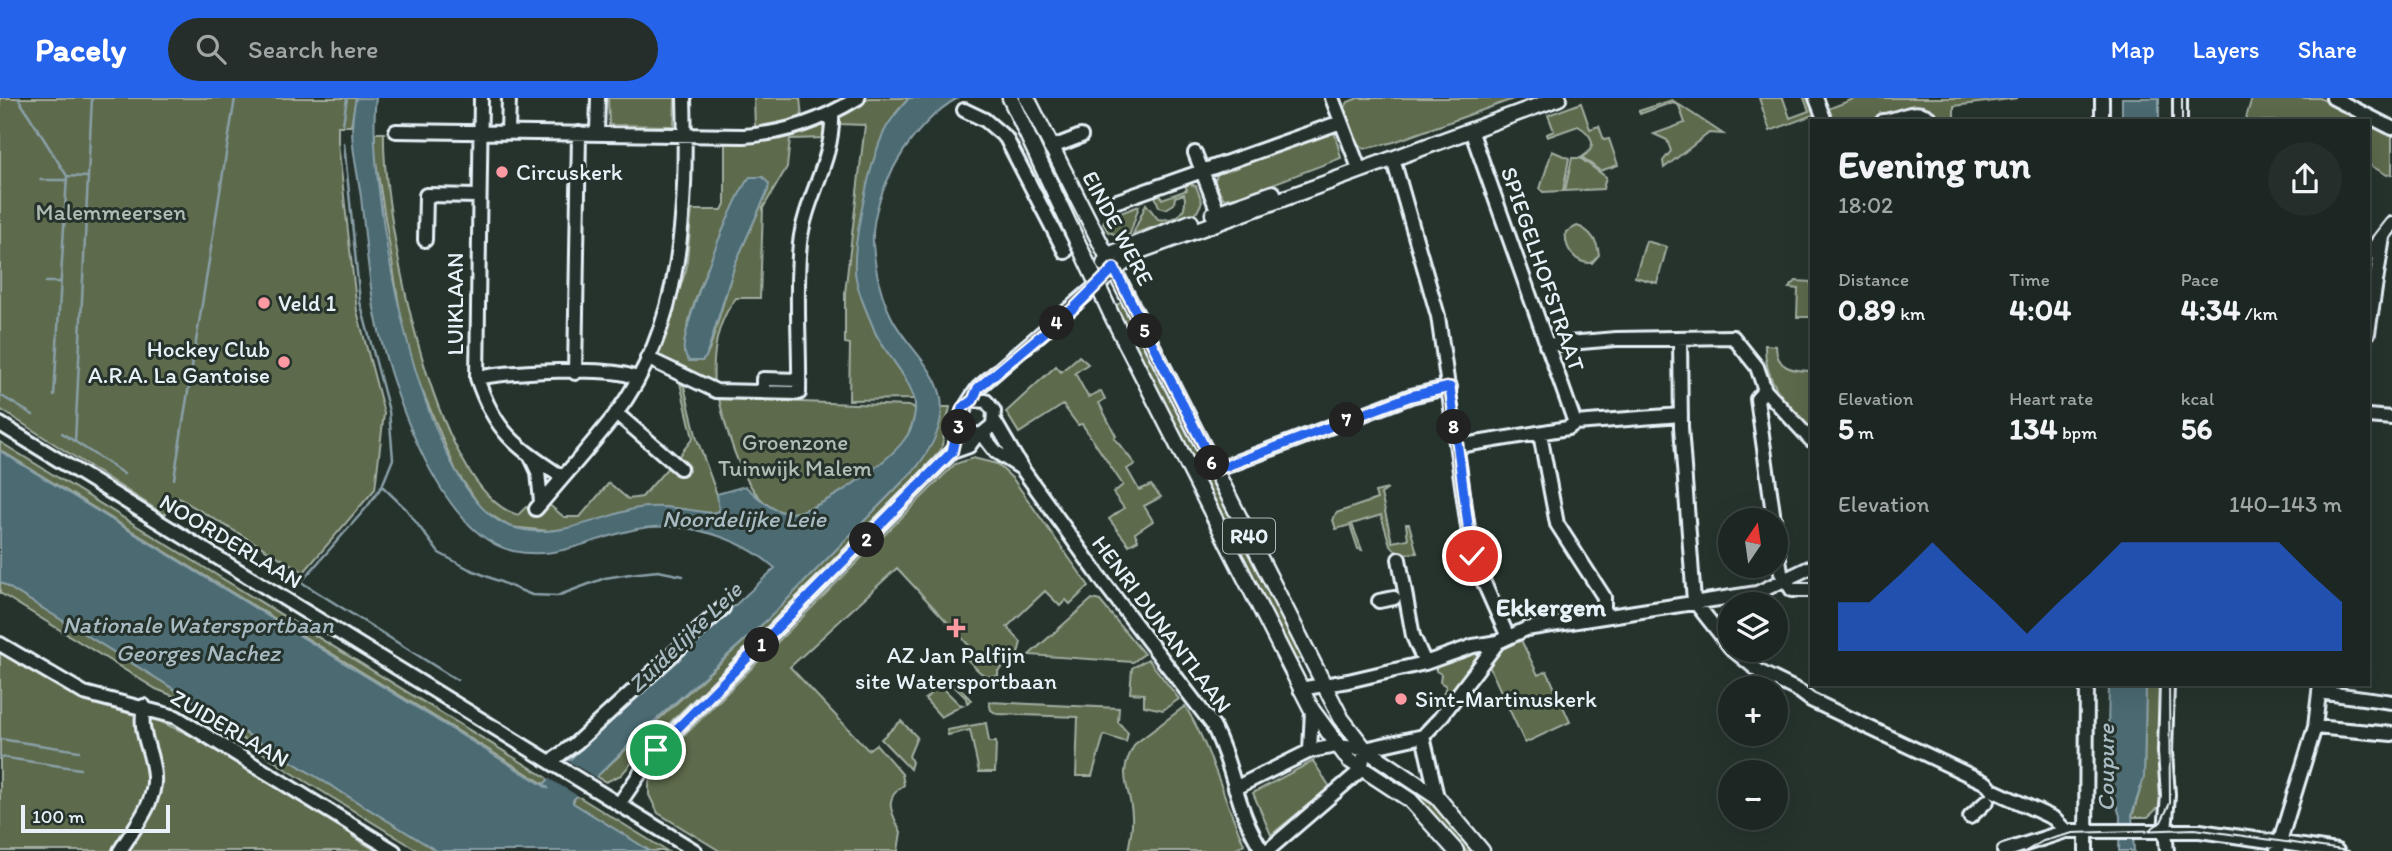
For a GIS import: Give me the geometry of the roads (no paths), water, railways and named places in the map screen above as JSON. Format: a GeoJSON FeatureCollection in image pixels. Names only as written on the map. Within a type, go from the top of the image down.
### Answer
{"type":"FeatureCollection","features":[{"type":"Feature","properties":{"kind":"main road","name":"R40"},"geometry":{"type":"LineString","coordinates":[[1010,98],[1020,120]]}},
{"type":"Feature","properties":{"kind":"main road","name":"EINDE WERE"},"geometry":{"type":"LineString","coordinates":[[1027,98],[1324,686],[1347,727],[1365,749]]}},
{"type":"Feature","properties":{"kind":"main road"},"geometry":{"type":"LineString","coordinates":[[1097,285],[1111,262],[1318,177],[1393,159],[1534,98]]}},
{"type":"Feature","properties":{"kind":"main road"},"geometry":{"type":"LineString","coordinates":[[1219,217],[1293,195],[1417,141],[1559,98]]}},
{"type":"Feature","properties":{"kind":"main road","name":"EINDE WERE"},"geometry":{"type":"LineString","coordinates":[[1020,120],[1097,285],[1300,688],[1336,746]]}},
{"type":"Feature","properties":{"kind":"main road"},"geometry":{"type":"LineString","coordinates":[[1393,159],[1392,155],[1413,147],[1417,141]]}},
{"type":"Feature","properties":{"kind":"main road"},"geometry":{"type":"LineString","coordinates":[[1293,195],[1294,191],[1314,183],[1318,177]]}},
{"type":"Feature","properties":{"kind":"main road","name":"R40"},"geometry":{"type":"LineString","coordinates":[[1336,746],[1361,770],[1410,800],[1456,851]]}},
{"type":"Feature","properties":{"kind":"main road","name":"R40"},"geometry":{"type":"LineString","coordinates":[[1365,749],[1437,797],[1482,851]]}},
{"type":"Feature","properties":{"kind":"street","name":"LUIKLAAN"},"geometry":{"type":"LineString","coordinates":[[481,98],[477,196],[477,378],[489,413],[531,457],[562,477],[539,506],[538,472],[531,457]]}},
{"type":"Feature","properties":{"kind":"street"},"geometry":{"type":"LineString","coordinates":[[508,132],[509,98]]}},
{"type":"Feature","properties":{"kind":"street"},"geometry":{"type":"LineString","coordinates":[[597,133],[598,98]]}},
{"type":"Feature","properties":{"kind":"street"},"geometry":{"type":"LineString","coordinates":[[562,477],[616,413],[647,358],[668,302],[683,228],[684,98]]}},
{"type":"Feature","properties":{"kind":"street"},"geometry":{"type":"LineString","coordinates":[[396,131],[757,135],[795,129],[832,114],[858,98]]}},
{"type":"Feature","properties":{"kind":"street"},"geometry":{"type":"LineString","coordinates":[[1332,98],[1358,167]]}},
{"type":"Feature","properties":{"kind":"street"},"geometry":{"type":"LineString","coordinates":[[1816,98],[1824,119]]}},
{"type":"Feature","properties":{"kind":"street"},"geometry":{"type":"LineString","coordinates":[[2102,98],[2102,119]]}},
{"type":"Feature","properties":{"kind":"street"},"geometry":{"type":"LineString","coordinates":[[2180,98],[2180,119]]}},
{"type":"Feature","properties":{"kind":"street"},"geometry":{"type":"LineString","coordinates":[[2333,98],[2392,128]]}},
{"type":"Feature","properties":{"kind":"street"},"geometry":{"type":"LineString","coordinates":[[964,110],[985,120],[1006,138],[1065,253]]}},
{"type":"Feature","properties":{"kind":"street"},"geometry":{"type":"LineString","coordinates":[[1897,119],[1907,113],[1923,113],[1930,119]]}},
{"type":"Feature","properties":{"kind":"street"},"geometry":{"type":"LineString","coordinates":[[647,358],[706,389],[763,392],[763,379],[799,380],[800,244],[812,193],[832,136],[832,114]]}},
{"type":"Feature","properties":{"kind":"street"},"geometry":{"type":"LineString","coordinates":[[1006,138],[1020,120]]}},
{"type":"Feature","properties":{"kind":"street"},"geometry":{"type":"LineString","coordinates":[[1106,205],[1341,122]]}},
{"type":"Feature","properties":{"kind":"street","name":"SPIEGELHOFSTRAAT"},"geometry":{"type":"LineString","coordinates":[[1469,126],[1575,423]]}},
{"type":"Feature","properties":{"kind":"street"},"geometry":{"type":"LineString","coordinates":[[575,373],[579,133]]}},
{"type":"Feature","properties":{"kind":"street"},"geometry":{"type":"LineString","coordinates":[[1050,148],[1081,136]]}},
{"type":"Feature","properties":{"kind":"street"},"geometry":{"type":"LineString","coordinates":[[1195,153],[1219,217]]}},
{"type":"Feature","properties":{"kind":"street"},"geometry":{"type":"LineString","coordinates":[[1393,159],[1430,280],[1450,387],[1472,556],[1503,640]]}},
{"type":"Feature","properties":{"kind":"street"},"geometry":{"type":"LineString","coordinates":[[425,240],[426,195],[477,196]]}},
{"type":"Feature","properties":{"kind":"street","name":"EINDE WERE"},"geometry":{"type":"LineString","coordinates":[[1047,219],[1069,225]]}},
{"type":"Feature","properties":{"kind":"street"},"geometry":{"type":"LineString","coordinates":[[2370,253],[2392,224]]}},
{"type":"Feature","properties":{"kind":"street"},"geometry":{"type":"LineString","coordinates":[[2370,321],[2384,237]]}},
{"type":"Feature","properties":{"kind":"street"},"geometry":{"type":"LineString","coordinates":[[973,400],[978,388],[998,374],[1097,285]]}},
{"type":"Feature","properties":{"kind":"street"},"geometry":{"type":"LineString","coordinates":[[1546,345],[1616,338],[1733,337],[1757,367],[1765,390],[1810,438]]}},
{"type":"Feature","properties":{"kind":"street"},"geometry":{"type":"LineString","coordinates":[[1680,338],[1681,415],[1694,601],[1718,632]]}},
{"type":"Feature","properties":{"kind":"street"},"geometry":{"type":"LineString","coordinates":[[477,378],[517,373],[620,373],[636,378]]}},
{"type":"Feature","properties":{"kind":"street"},"geometry":{"type":"LineString","coordinates":[[619,804],[656,750],[952,452],[968,446],[995,422],[991,405],[992,390],[998,374]]}},
{"type":"Feature","properties":{"kind":"street"},"geometry":{"type":"LineString","coordinates":[[1216,470],[1411,396],[1450,387]]}},
{"type":"Feature","properties":{"kind":"street"},"geometry":{"type":"LineString","coordinates":[[1765,390],[1757,399],[1772,508]]}},
{"type":"Feature","properties":{"kind":"street"},"geometry":{"type":"LineString","coordinates":[[952,452],[961,423],[962,408],[973,400],[981,399],[991,405]]}},
{"type":"Feature","properties":{"kind":"street"},"geometry":{"type":"LineString","coordinates":[[616,413],[680,468]]}},
{"type":"Feature","properties":{"kind":"street"},"geometry":{"type":"LineString","coordinates":[[1458,446],[1539,434],[1568,428],[1575,423],[1681,415]]}},
{"type":"Feature","properties":{"kind":"street"},"geometry":{"type":"LineString","coordinates":[[2370,416],[2392,418]]}},
{"type":"Feature","properties":{"kind":"street","name":"HENRI DUNANTLAAN"},"geometry":{"type":"LineString","coordinates":[[995,422],[1023,470],[1104,583],[1212,724],[1223,746],[1250,830],[1265,851]]}},
{"type":"Feature","properties":{"kind":"street"},"geometry":{"type":"LineString","coordinates":[[961,423],[967,431],[979,435]]}},
{"type":"Feature","properties":{"kind":"street","name":"NOORDERLAAN"},"geometry":{"type":"LineString","coordinates":[[0,424],[695,851]]}},
{"type":"Feature","properties":{"kind":"street"},"geometry":{"type":"LineString","coordinates":[[1539,434],[1557,524],[1604,597],[1604,615]]}},
{"type":"Feature","properties":{"kind":"street","name":"HENRI DUNANTLAAN"},"geometry":{"type":"LineString","coordinates":[[979,435],[996,452],[1023,470]]}},
{"type":"Feature","properties":{"kind":"street"},"geometry":{"type":"LineString","coordinates":[[1399,559],[1401,596],[1413,636],[1425,663]]}},
{"type":"Feature","properties":{"kind":"street"},"geometry":{"type":"LineString","coordinates":[[1300,688],[1324,686],[1425,663],[1473,646],[1503,640],[1525,629],[1757,593],[1810,567]]}},
{"type":"Feature","properties":{"kind":"street"},"geometry":{"type":"LineString","coordinates":[[1786,579],[1792,590],[1810,590]]}},
{"type":"Feature","properties":{"kind":"street"},"geometry":{"type":"LineString","coordinates":[[1379,601],[1401,596]]}},
{"type":"Feature","properties":{"kind":"street"},"geometry":{"type":"LineString","coordinates":[[552,763],[723,608]]}},
{"type":"Feature","properties":{"kind":"street"},"geometry":{"type":"LineString","coordinates":[[1235,788],[1310,751],[1336,746],[1365,749],[1423,736],[1503,640]]}},
{"type":"Feature","properties":{"kind":"street","name":"ZUIDERLAAN"},"geometry":{"type":"LineString","coordinates":[[0,644],[83,693],[144,706],[176,717],[394,851]]}},
{"type":"Feature","properties":{"kind":"street"},"geometry":{"type":"LineString","coordinates":[[1747,662],[1760,672],[1799,691],[1811,700],[1986,783],[1990,795]]}},
{"type":"Feature","properties":{"kind":"street"},"geometry":{"type":"LineString","coordinates":[[2074,831],[2087,686]]}},
{"type":"Feature","properties":{"kind":"street"},"geometry":{"type":"LineString","coordinates":[[2167,686],[2167,851]]}},
{"type":"Feature","properties":{"kind":"street"},"geometry":{"type":"LineString","coordinates":[[2278,846],[2315,727],[2319,688],[2392,702]]}},
{"type":"Feature","properties":{"kind":"street"},"geometry":{"type":"LineString","coordinates":[[120,851],[153,790],[153,768],[141,730],[144,706]]}},
{"type":"Feature","properties":{"kind":"street"},"geometry":{"type":"LineString","coordinates":[[1310,751],[1312,710]]}},
{"type":"Feature","properties":{"kind":"street"},"geometry":{"type":"LineString","coordinates":[[2315,727],[2392,734]]}},
{"type":"Feature","properties":{"kind":"street"},"geometry":{"type":"LineString","coordinates":[[1423,736],[1437,797]]}},
{"type":"Feature","properties":{"kind":"street"},"geometry":{"type":"LineString","coordinates":[[1265,851],[1361,770],[1365,749]]}},
{"type":"Feature","properties":{"kind":"street"},"geometry":{"type":"LineString","coordinates":[[1970,817],[1990,795]]}},
{"type":"Feature","properties":{"kind":"street"},"geometry":{"type":"LineString","coordinates":[[1990,795],[2053,818],[2074,831],[2085,851]]}},
{"type":"Feature","properties":{"kind":"street"},"geometry":{"type":"LineString","coordinates":[[2030,851],[2074,831]]}},
{"type":"Feature","properties":{"kind":"street"},"geometry":{"type":"LineString","coordinates":[[2004,851],[2074,831],[2200,831],[2278,846],[2337,851]]}},
{"type":"Feature","properties":{"kind":"water","name":"Nationale Watersportbaan Georges Nachez"},"geometry":{"type":"Polygon","coordinates":[[[356,98],[376,98],[375,139],[390,262],[405,332],[425,399],[449,458],[477,502],[509,526],[541,531],[572,527],[643,507],[712,513],[719,511],[717,494],[745,486],[776,510],[789,513],[801,511],[851,485],[896,449],[912,426],[915,401],[907,381],[875,332],[858,287],[855,258],[860,221],[879,145],[895,114],[909,98],[958,98],[941,109],[911,141],[887,182],[874,224],[875,263],[887,308],[938,387],[942,408],[936,435],[917,467],[768,619],[640,734],[573,800],[573,803],[650,851],[437,851],[0,582],[0,451],[549,789],[544,784],[549,779],[775,568],[761,557],[728,540],[710,533],[673,527],[637,529],[561,551],[513,551],[485,538],[461,515],[439,484],[420,449],[390,373],[381,338],[374,308],[353,148],[352,124],[356,98]]]}},
{"type":"Feature","properties":{"kind":"water"},"geometry":{"type":"Polygon","coordinates":[[[2122,98],[2159,98],[2159,119],[2122,119],[2122,98]]]}},
{"type":"Feature","properties":{"kind":"water"},"geometry":{"type":"Polygon","coordinates":[[[750,177],[763,177],[769,184],[768,190],[735,264],[706,357],[702,361],[689,361],[684,351],[685,338],[699,291],[733,208],[750,177]]]}},
{"type":"Feature","properties":{"kind":"water"},"geometry":{"type":"Polygon","coordinates":[[[2109,686],[2146,686],[2144,777],[2132,814],[2134,851],[2119,851],[2120,816],[2107,776],[2109,686]]]}},
{"type":"Feature","properties":{"kind":"waterway"},"geometry":{"type":"LineString","coordinates":[[18,98],[67,176],[54,396]]}},
{"type":"Feature","properties":{"kind":"waterway"},"geometry":{"type":"LineString","coordinates":[[67,176],[88,177],[92,98]]}},
{"type":"Feature","properties":{"kind":"waterway"},"geometry":{"type":"LineString","coordinates":[[174,479],[235,98]]}},
{"type":"Feature","properties":{"kind":"waterway"},"geometry":{"type":"LineString","coordinates":[[343,124],[347,98]]}},
{"type":"Feature","properties":{"kind":"waterway"},"geometry":{"type":"LineString","coordinates":[[344,143],[360,302],[389,411],[393,459],[382,486],[367,507],[301,582],[457,680]]}},
{"type":"Feature","properties":{"kind":"waterway"},"geometry":{"type":"LineString","coordinates":[[75,442],[88,177]]}},
{"type":"Feature","properties":{"kind":"waterway"},"geometry":{"type":"LineString","coordinates":[[40,180],[67,180]]}},
{"type":"Feature","properties":{"kind":"waterway"},"geometry":{"type":"LineString","coordinates":[[46,282],[60,282]]}},
{"type":"Feature","properties":{"kind":"waterway"},"geometry":{"type":"LineString","coordinates":[[0,395],[33,415]]}},
{"type":"Feature","properties":{"kind":"waterway"},"geometry":{"type":"LineString","coordinates":[[62,433],[124,474]]}},
{"type":"Feature","properties":{"kind":"waterway"},"geometry":{"type":"LineString","coordinates":[[382,486],[406,509],[439,553],[469,569],[532,595],[557,596],[605,578],[630,574],[658,571],[683,576]]}},
{"type":"Feature","properties":{"kind":"waterway"},"geometry":{"type":"LineString","coordinates":[[0,739],[79,751]]}},
{"type":"Feature","properties":{"kind":"waterway"},"geometry":{"type":"LineString","coordinates":[[0,757],[80,769]]}},
{"type":"Feature","properties":{"kind":"tram line"},"geometry":{"type":"LineString","coordinates":[[2182,98],[2182,119]]}},
{"type":"Feature","properties":{"kind":"tram line"},"geometry":{"type":"LineString","coordinates":[[2146,832],[2161,822],[2170,803],[2169,686]]}},
{"type":"Feature","properties":{"kind":"tram line"},"geometry":{"type":"LineString","coordinates":[[2026,851],[2043,841],[2073,833],[2195,829],[2349,851]]}},
{"type":"Feature","properties":{"kind":"place","name":"Circuskerk"},"geometry":{"type":"Point","coordinates":[502,172]}},
{"type":"Feature","properties":{"kind":"place","name":"Veld 1"},"geometry":{"type":"Point","coordinates":[264,303]}},
{"type":"Feature","properties":{"kind":"place","name":"Hockey Club A.R.A. La Gantoise"},"geometry":{"type":"Point","coordinates":[284,362]}},
{"type":"Feature","properties":{"kind":"place","name":"AZ Jan Palfijn site Watersportbaan"},"geometry":{"type":"Point","coordinates":[956,628]}},
{"type":"Feature","properties":{"kind":"place","name":"Sint-Martinuskerk"},"geometry":{"type":"Point","coordinates":[1401,699]}},
{"type":"Feature","properties":{"kind":"district","name":"Ekkergem"},"geometry":{"type":"Point","coordinates":[1551,607]}},
{"type":"Feature","properties":{"kind":"park label","name":"Malemmeersen"},"geometry":{"type":"Point","coordinates":[111,212]}},
{"type":"Feature","properties":{"kind":"park label","name":"Groenzone Tuinwijk Malem"},"geometry":{"type":"Point","coordinates":[795,455]}},
{"type":"Feature","properties":{"kind":"water label","name":"Noordelijke Leie"},"geometry":{"type":"Point","coordinates":[744,519]}},
{"type":"Feature","properties":{"kind":"water label","name":"Zuidelijke Leie"},"geometry":{"type":"Point","coordinates":[685,637]}},
{"type":"Feature","properties":{"kind":"water label","name":"Coupure"},"geometry":{"type":"Point","coordinates":[2106,768]}}]}
